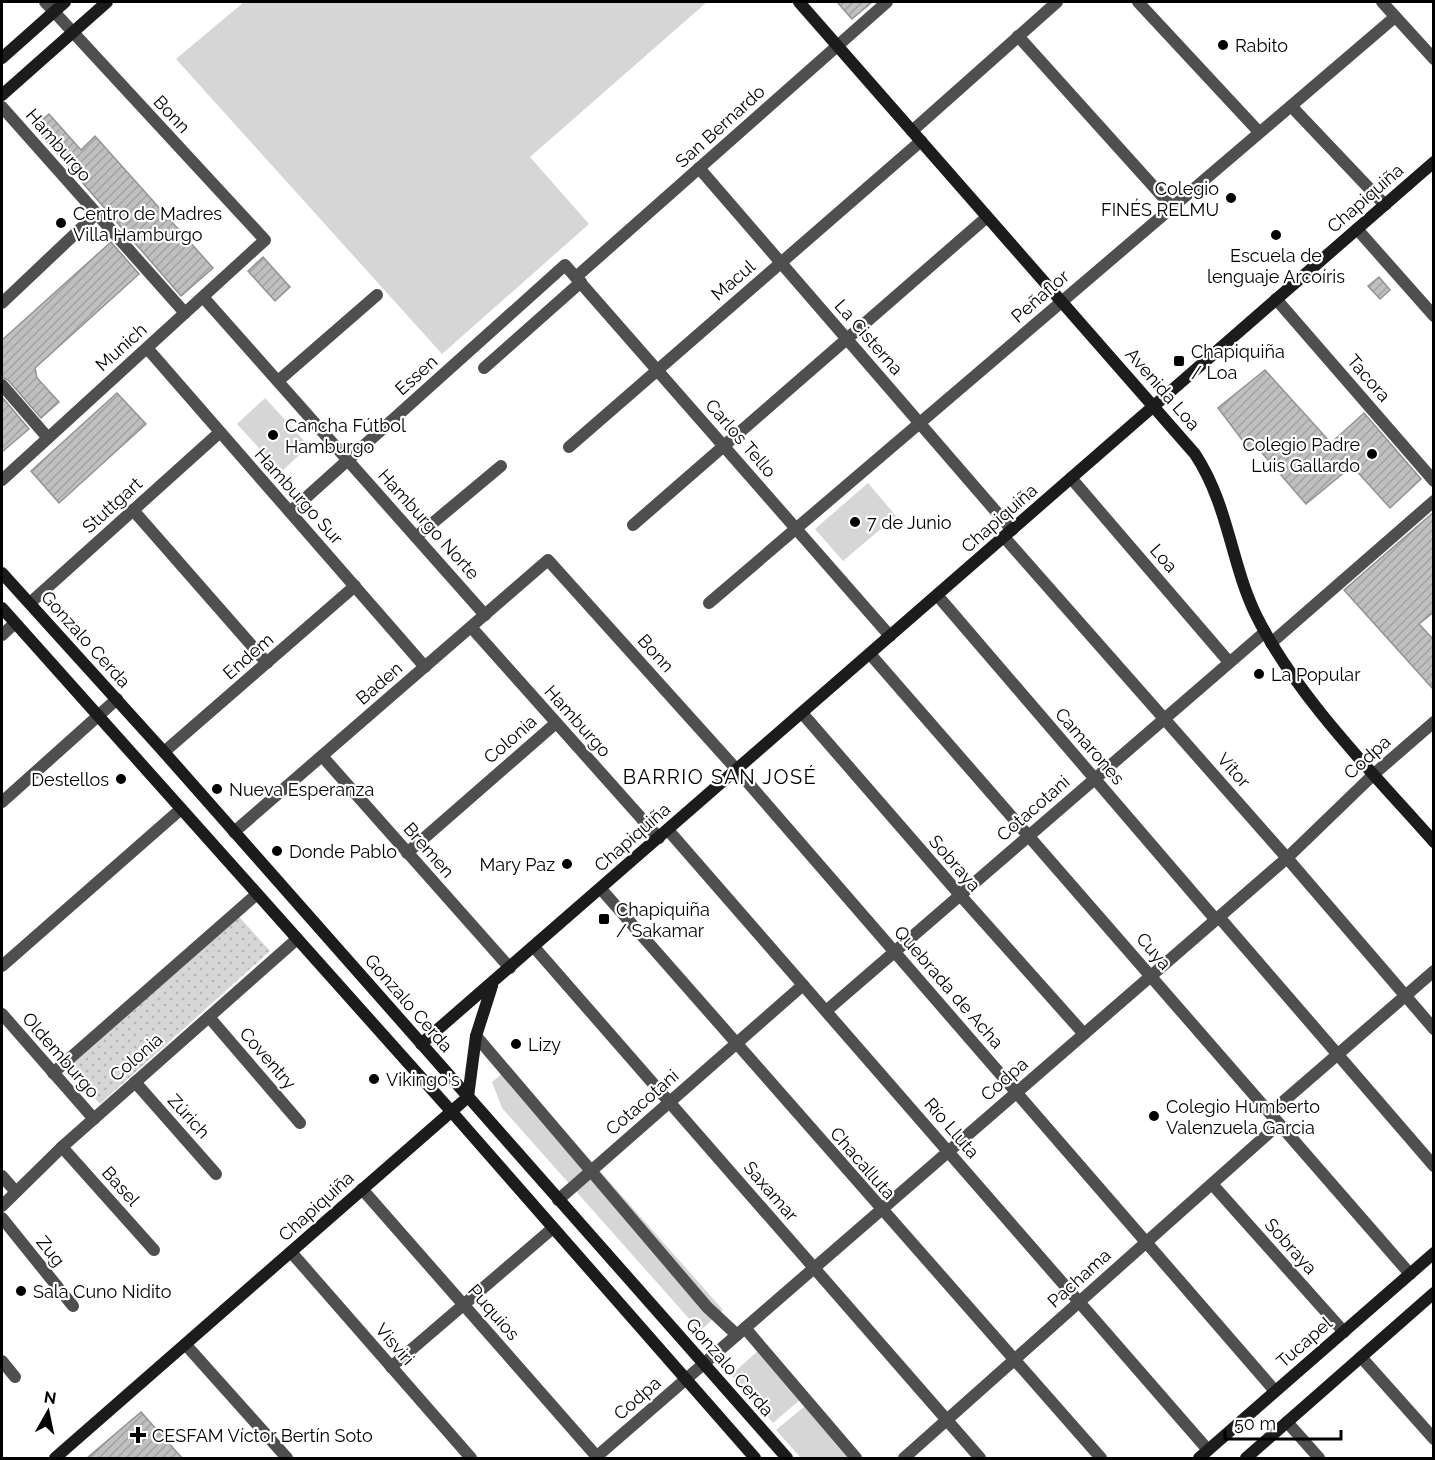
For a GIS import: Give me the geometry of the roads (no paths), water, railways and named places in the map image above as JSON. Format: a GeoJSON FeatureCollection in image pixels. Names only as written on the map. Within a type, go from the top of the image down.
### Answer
{"type":"FeatureCollection","features":[{"type":"Feature","properties":{"kind":"street","name":"Bonn"},"geometry":{"type":"LineString","coordinates":[[45,2],[265,240]]}},
{"type":"Feature","properties":{"kind":"street"},"geometry":{"type":"LineString","coordinates":[[2,58],[64,2]]}},
{"type":"Feature","properties":{"kind":"street"},"geometry":{"type":"LineString","coordinates":[[2,95],[107,2]]}},
{"type":"Feature","properties":{"kind":"street","name":"Avenida Loa"},"geometry":{"type":"LineString","coordinates":[[799,2],[1195,454],[1212,482],[1225,515],[1242,580],[1264,632],[1309,695],[1434,842]]}},
{"type":"Feature","properties":{"kind":"street","name":"San Bernardo"},"geometry":{"type":"LineString","coordinates":[[484,368],[699,168],[887,2]]}},
{"type":"Feature","properties":{"kind":"street"},"geometry":{"type":"LineString","coordinates":[[912,131],[1058,2]]}},
{"type":"Feature","properties":{"kind":"street"},"geometry":{"type":"LineString","coordinates":[[1138,2],[1259,132]]}},
{"type":"Feature","properties":{"kind":"street"},"geometry":{"type":"LineString","coordinates":[[1382,2],[1434,59]]}},
{"type":"Feature","properties":{"kind":"street","name":"Peñaflor"},"geometry":{"type":"LineString","coordinates":[[709,603],[1395,16]]}},
{"type":"Feature","properties":{"kind":"street"},"geometry":{"type":"LineString","coordinates":[[1018,36],[1172,207]]}},
{"type":"Feature","properties":{"kind":"street"},"geometry":{"type":"LineString","coordinates":[[1291,106],[1385,205]]}},
{"type":"Feature","properties":{"kind":"street","name":"Hamburgo"},"geometry":{"type":"LineString","coordinates":[[2,107],[185,313]]}},
{"type":"Feature","properties":{"kind":"street","name":"Macul"},"geometry":{"type":"LineString","coordinates":[[568,447],[921,141]]}},
{"type":"Feature","properties":{"kind":"street","name":"Chapiquiña"},"geometry":{"type":"LineString","coordinates":[[421,1044],[1434,162]]}},
{"type":"Feature","properties":{"kind":"street","name":"La Cisterna"},"geometry":{"type":"LineString","coordinates":[[699,168],[920,423],[1008,533]]}},
{"type":"Feature","properties":{"kind":"street"},"geometry":{"type":"LineString","coordinates":[[2,303],[96,214]]}},
{"type":"Feature","properties":{"kind":"street"},"geometry":{"type":"LineString","coordinates":[[633,525],[987,217]]}},
{"type":"Feature","properties":{"kind":"street"},"geometry":{"type":"LineString","coordinates":[[1357,229],[1434,316]]}},
{"type":"Feature","properties":{"kind":"street","name":"Munich"},"geometry":{"type":"LineString","coordinates":[[2,480],[265,240]]}},
{"type":"Feature","properties":{"kind":"street","name":"Carlos Tello"},"geometry":{"type":"LineString","coordinates":[[565,264],[890,636]]}},
{"type":"Feature","properties":{"kind":"street","name":"Essen"},"geometry":{"type":"LineString","coordinates":[[290,512],[565,264]]}},
{"type":"Feature","properties":{"kind":"street"},"geometry":{"type":"LineString","coordinates":[[278,381],[377,295]]}},
{"type":"Feature","properties":{"kind":"street","name":"Hamburgo Norte"},"geometry":{"type":"LineString","coordinates":[[203,297],[485,615]]}},
{"type":"Feature","properties":{"kind":"street","name":"Tacora"},"geometry":{"type":"LineString","coordinates":[[1276,299],[1434,481]]}},
{"type":"Feature","properties":{"kind":"street","name":"Hamburgo Sur"},"geometry":{"type":"LineString","coordinates":[[147,348],[425,667]]}},
{"type":"Feature","properties":{"kind":"street"},"geometry":{"type":"LineString","coordinates":[[2,386],[48,438]]}},
{"type":"Feature","properties":{"kind":"street","name":"Stuttgart"},"geometry":{"type":"LineString","coordinates":[[30,603],[219,433]]}},
{"type":"Feature","properties":{"kind":"street"},"geometry":{"type":"LineString","coordinates":[[416,537],[501,466]]}},
{"type":"Feature","properties":{"kind":"street","name":"Loa"},"geometry":{"type":"LineString","coordinates":[[1071,478],[1229,662]]}},
{"type":"Feature","properties":{"kind":"street"},"geometry":{"type":"LineString","coordinates":[[1271,643],[1434,501]]}},
{"type":"Feature","properties":{"kind":"street"},"geometry":{"type":"LineString","coordinates":[[133,510],[267,663]]}},
{"type":"Feature","properties":{"kind":"street","name":"Vítor"},"geometry":{"type":"LineString","coordinates":[[1008,533],[1164,718],[1434,1029]]}},
{"type":"Feature","properties":{"kind":"street","name":"Bonn"},"geometry":{"type":"LineString","coordinates":[[548,560],[737,770]]}},
{"type":"Feature","properties":{"kind":"street","name":"Baden"},"geometry":{"type":"LineString","coordinates":[[234,832],[548,560]]}},
{"type":"Feature","properties":{"kind":"street","name":"Gonzalo Cerda"},"geometry":{"type":"LineString","coordinates":[[2,573],[117,699],[787,1458]]}},
{"type":"Feature","properties":{"kind":"street","name":"Endem"},"geometry":{"type":"LineString","coordinates":[[164,753],[355,586]]}},
{"type":"Feature","properties":{"kind":"street","name":"Camarones"},"geometry":{"type":"LineString","coordinates":[[937,595],[1434,1166]]}},
{"type":"Feature","properties":{"kind":"street"},"geometry":{"type":"LineString","coordinates":[[2,608],[451,1111],[755,1458]]}},
{"type":"Feature","properties":{"kind":"street"},"geometry":{"type":"LineString","coordinates":[[2,635],[15,623]]}},
{"type":"Feature","properties":{"kind":"street","name":"Hamburgo"},"geometry":{"type":"LineString","coordinates":[[471,627],[556,723],[664,834]]}},
{"type":"Feature","properties":{"kind":"street","name":"Cotacotani"},"geometry":{"type":"LineString","coordinates":[[826,1011],[1264,632]]}},
{"type":"Feature","properties":{"kind":"street","name":"Cuya"},"geometry":{"type":"LineString","coordinates":[[870,654],[1410,1274]]}},
{"type":"Feature","properties":{"kind":"street"},"geometry":{"type":"LineString","coordinates":[[2,802],[117,699]]}},
{"type":"Feature","properties":{"kind":"street","name":"Sobraya"},"geometry":{"type":"LineString","coordinates":[[802,713],[960,896],[1084,1034]]}},
{"type":"Feature","properties":{"kind":"street","name":"Codpa"},"geometry":{"type":"LineString","coordinates":[[596,1458],[1287,858],[1374,774],[1434,722]]}},
{"type":"Feature","properties":{"kind":"street","name":"Colonia"},"geometry":{"type":"LineString","coordinates":[[407,853],[556,723]]}},
{"type":"Feature","properties":{"kind":"street","name":"Bremen"},"geometry":{"type":"LineString","coordinates":[[322,756],[510,968]]}},
{"type":"Feature","properties":{"kind":"street","name":"Quebrada de Acha"},"geometry":{"type":"LineString","coordinates":[[737,770],[1275,1391]]}},
{"type":"Feature","properties":{"kind":"street"},"geometry":{"type":"LineString","coordinates":[[2,966],[181,808]]}},
{"type":"Feature","properties":{"kind":"street","name":"Río Lluta"},"geometry":{"type":"LineString","coordinates":[[664,834],[803,985],[1079,1302],[1203,1454]]}},
{"type":"Feature","properties":{"kind":"street","name":"Chacalluta"},"geometry":{"type":"LineString","coordinates":[[601,889],[1101,1458]]}},
{"type":"Feature","properties":{"kind":"street"},"geometry":{"type":"LineString","coordinates":[[53,1073],[257,894]]}},
{"type":"Feature","properties":{"kind":"street","name":"Colonia"},"geometry":{"type":"LineString","coordinates":[[2,1206],[62,1147],[297,939]]}},
{"type":"Feature","properties":{"kind":"street","name":"Saxamar"},"geometry":{"type":"LineString","coordinates":[[534,947],[980,1458]]}},
{"type":"Feature","properties":{"kind":"street"},"geometry":{"type":"LineString","coordinates":[[1270,1113],[1434,971]]}},
{"type":"Feature","properties":{"kind":"street"},"geometry":{"type":"LineString","coordinates":[[468,1097],[476,1036],[493,982]]}},
{"type":"Feature","properties":{"kind":"street","name":"Cotacotani"},"geometry":{"type":"LineString","coordinates":[[558,1200],[803,985]]}},
{"type":"Feature","properties":{"kind":"street","name":"Oldemburgo"},"geometry":{"type":"LineString","coordinates":[[2,1014],[94,1119]]}},
{"type":"Feature","properties":{"kind":"street","name":"Coventry"},"geometry":{"type":"LineString","coordinates":[[208,1017],[300,1122]]}},
{"type":"Feature","properties":{"kind":"street","name":"Gonzalo Cerda"},"geometry":{"type":"LineString","coordinates":[[476,1036],[707,1307],[741,1332],[856,1458]]}},
{"type":"Feature","properties":{"kind":"street","name":"Zúrich"},"geometry":{"type":"LineString","coordinates":[[135,1082],[216,1174]]}},
{"type":"Feature","properties":{"kind":"street","name":"Chapiquiña"},"geometry":{"type":"LineString","coordinates":[[54,1458],[468,1097]]}},
{"type":"Feature","properties":{"kind":"street","name":"Pachama"},"geometry":{"type":"LineString","coordinates":[[904,1458],[1279,1124]]}},
{"type":"Feature","properties":{"kind":"street","name":"Basel"},"geometry":{"type":"LineString","coordinates":[[62,1147],[154,1250]]}},
{"type":"Feature","properties":{"kind":"street"},"geometry":{"type":"LineString","coordinates":[[2,1176],[16,1192]]}},
{"type":"Feature","properties":{"kind":"street","name":"Sobraya"},"geometry":{"type":"LineString","coordinates":[[1212,1184],[1344,1332]]}},
{"type":"Feature","properties":{"kind":"street","name":"Puquios"},"geometry":{"type":"LineString","coordinates":[[363,1189],[596,1458]]}},
{"type":"Feature","properties":{"kind":"street","name":"Zug"},"geometry":{"type":"LineString","coordinates":[[2,1218],[73,1306]]}},
{"type":"Feature","properties":{"kind":"street"},"geometry":{"type":"LineString","coordinates":[[391,1367],[553,1228]]}},
{"type":"Feature","properties":{"kind":"street","name":"Visviri"},"geometry":{"type":"LineString","coordinates":[[291,1252],[471,1458]]}},
{"type":"Feature","properties":{"kind":"street","name":"Tucapel"},"geometry":{"type":"LineString","coordinates":[[1203,1454],[1434,1253]]}},
{"type":"Feature","properties":{"kind":"street"},"geometry":{"type":"LineString","coordinates":[[1246,1458],[1434,1293]]}},
{"type":"Feature","properties":{"kind":"street"},"geometry":{"type":"LineString","coordinates":[[186,1345],[287,1458]]}},
{"type":"Feature","properties":{"kind":"street"},"geometry":{"type":"LineString","coordinates":[[1361,1357],[1434,1439]]}},
{"type":"Feature","properties":{"kind":"street"},"geometry":{"type":"LineString","coordinates":[[2,1361],[15,1377]]}},
{"type":"Feature","properties":{"kind":"street"},"geometry":{"type":"LineString","coordinates":[[1287,1422],[1319,1458]]}},
{"type":"Feature","properties":{"kind":"place","name":"Rabito"},"geometry":{"type":"Point","coordinates":[1223,45]}},
{"type":"Feature","properties":{"kind":"place","name":"Colegio FINÉS RELMU"},"geometry":{"type":"Point","coordinates":[1231,198]}},
{"type":"Feature","properties":{"kind":"place","name":"Centro de Madres Villa Hamburgo"},"geometry":{"type":"Point","coordinates":[61,223]}},
{"type":"Feature","properties":{"kind":"place","name":"Escuela de lenguaje Arcoíris"},"geometry":{"type":"Point","coordinates":[1276,235]}},
{"type":"Feature","properties":{"kind":"place","name":"Chapiquiña / Loa"},"geometry":{"type":"Point","coordinates":[1179,361]}},
{"type":"Feature","properties":{"kind":"place","name":"Cancha Fútbol Hamburgo"},"geometry":{"type":"Point","coordinates":[273,435]}},
{"type":"Feature","properties":{"kind":"place","name":"Colegio Padre Luis Gallardo"},"geometry":{"type":"Point","coordinates":[1372,454]}},
{"type":"Feature","properties":{"kind":"place","name":"7 de Junio"},"geometry":{"type":"Point","coordinates":[855,522]}},
{"type":"Feature","properties":{"kind":"place","name":"La Popular"},"geometry":{"type":"Point","coordinates":[1259,674]}},
{"type":"Feature","properties":{"kind":"place","name":"Destellos"},"geometry":{"type":"Point","coordinates":[121,779]}},
{"type":"Feature","properties":{"kind":"place","name":"Nueva Esperanza"},"geometry":{"type":"Point","coordinates":[217,789]}},
{"type":"Feature","properties":{"kind":"place","name":"Donde Pablo"},"geometry":{"type":"Point","coordinates":[277,851]}},
{"type":"Feature","properties":{"kind":"place","name":"Mary Paz"},"geometry":{"type":"Point","coordinates":[567,864]}},
{"type":"Feature","properties":{"kind":"place","name":"Chapiquiña / Sakamar"},"geometry":{"type":"Point","coordinates":[604,919]}},
{"type":"Feature","properties":{"kind":"place","name":"Lizy"},"geometry":{"type":"Point","coordinates":[516,1044]}},
{"type":"Feature","properties":{"kind":"place","name":"Vikingo's"},"geometry":{"type":"Point","coordinates":[374,1079]}},
{"type":"Feature","properties":{"kind":"place","name":"Colegio Humberto Valenzuela Garcia"},"geometry":{"type":"Point","coordinates":[1154,1116]}},
{"type":"Feature","properties":{"kind":"place","name":"Sala Cuno Nidito"},"geometry":{"type":"Point","coordinates":[21,1291]}},
{"type":"Feature","properties":{"kind":"place","name":"CESFAM Víctor Bertín Soto"},"geometry":{"type":"Point","coordinates":[138,1435]}},
{"type":"Feature","properties":{"kind":"district","name":"BARRIO SAN JOSÉ"},"geometry":{"type":"Point","coordinates":[720,777]}}]}
